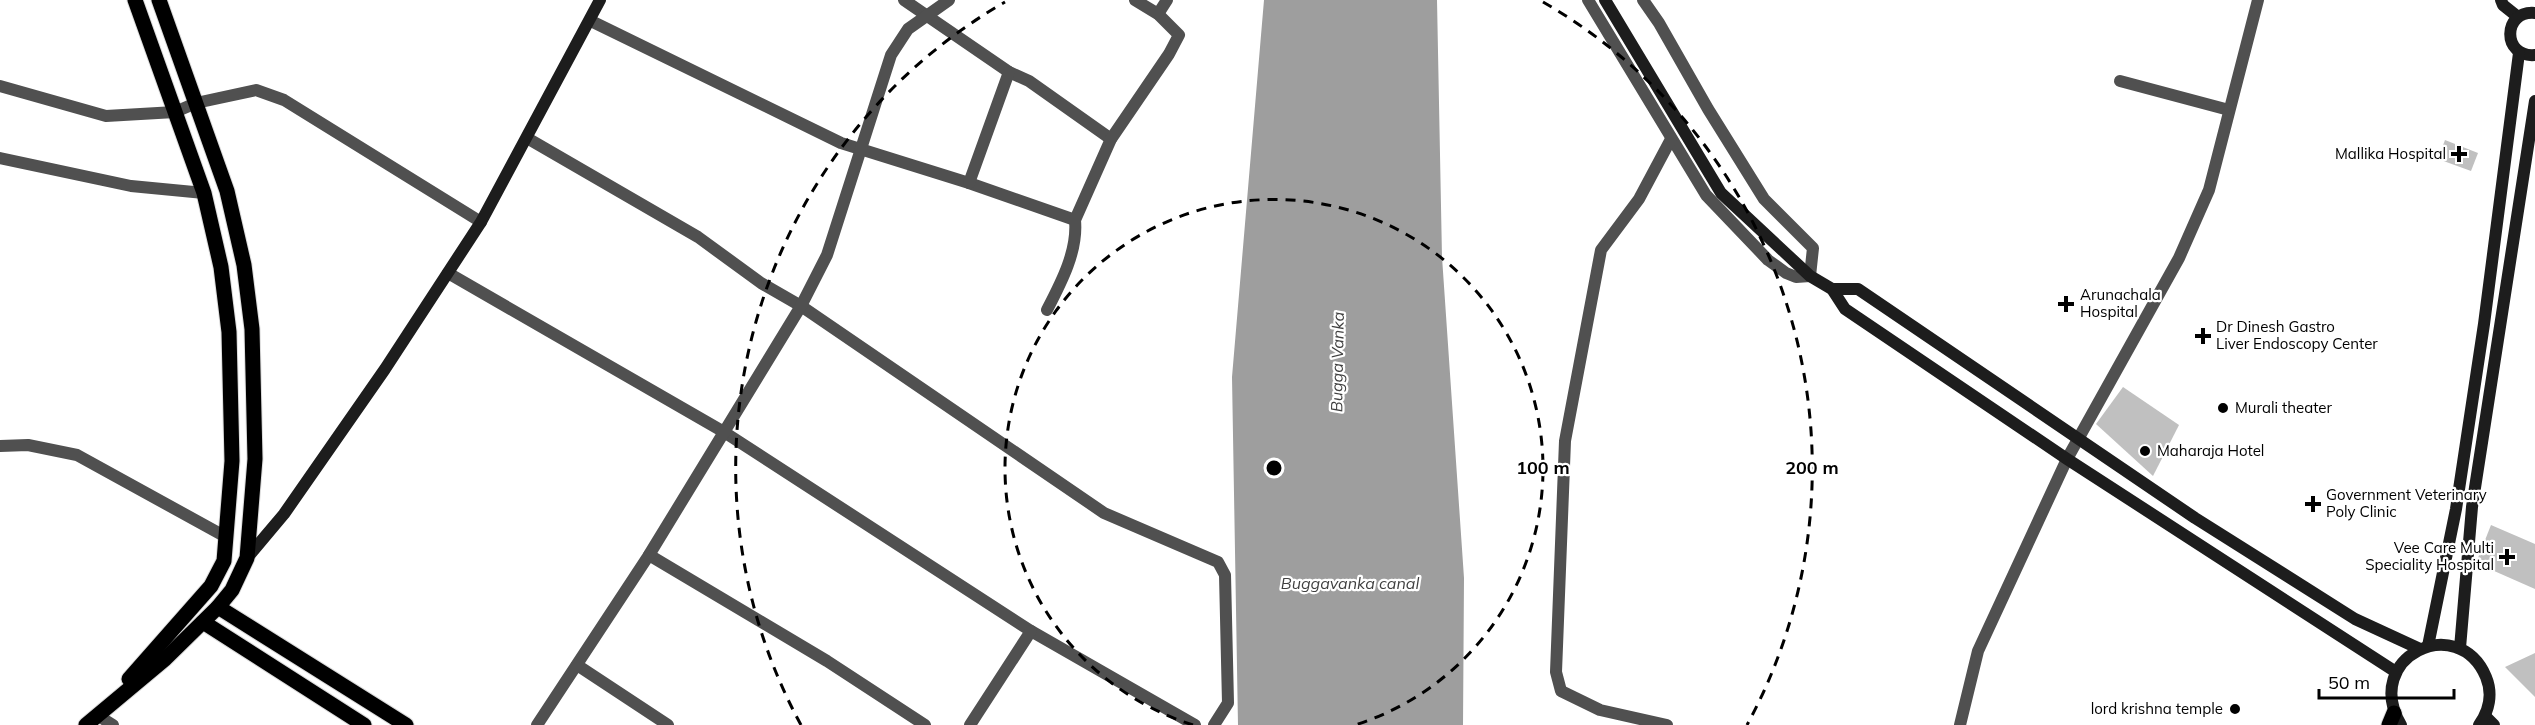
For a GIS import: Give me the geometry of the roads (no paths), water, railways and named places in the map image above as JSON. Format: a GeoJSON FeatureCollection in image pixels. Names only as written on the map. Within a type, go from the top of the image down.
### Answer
{"type":"FeatureCollection","features":[{"type":"Feature","properties":{"kind":"main road"},"geometry":{"type":"LineString","coordinates":[[92,720],[211,586],[224,561],[232,461],[229,332],[221,267],[204,193],[135,0]]}},
{"type":"Feature","properties":{"kind":"main road"},"geometry":{"type":"LineString","coordinates":[[159,0],[227,191],[244,265],[252,329],[255,459],[247,558]]}},
{"type":"Feature","properties":{"kind":"main road"},"geometry":{"type":"LineString","coordinates":[[92,720],[165,659],[232,590],[247,558],[284,514],[385,369],[481,222],[591,21],[600,0]]}},
{"type":"Feature","properties":{"kind":"main road"},"geometry":{"type":"LineString","coordinates":[[1605,0],[1721,193],[1810,276],[1832,289],[1845,309],[2067,459],[2396,672]]}},
{"type":"Feature","properties":{"kind":"main road"},"geometry":{"type":"LineString","coordinates":[[2501,0],[2518,17]]}},
{"type":"Feature","properties":{"kind":"main road"},"geometry":{"type":"LineString","coordinates":[[2534,10],[2518,17],[2510,28],[2509,35],[2514,48],[2519,53],[2535,56]]}},
{"type":"Feature","properties":{"kind":"main road"},"geometry":{"type":"LineString","coordinates":[[2424,648],[2456,509],[2479,359],[2519,53]]}},
{"type":"Feature","properties":{"kind":"main road"},"geometry":{"type":"LineString","coordinates":[[2460,648],[2472,507],[2535,100]]}},
{"type":"Feature","properties":{"kind":"main road"},"geometry":{"type":"LineString","coordinates":[[1832,289],[1858,289],[2195,518],[2346,613],[2424,648]]}},
{"type":"Feature","properties":{"kind":"main road"},"geometry":{"type":"LineString","coordinates":[[218,607],[406,725]]}},
{"type":"Feature","properties":{"kind":"main road"},"geometry":{"type":"LineString","coordinates":[[203,622],[364,725]]}},
{"type":"Feature","properties":{"kind":"main road"},"geometry":{"type":"LineString","coordinates":[[2395,721],[2390,697],[2396,672],[2409,655],[2424,648],[2439,645],[2460,648],[2482,667],[2489,683],[2490,700],[2486,722]]}},
{"type":"Feature","properties":{"kind":"street"},"geometry":{"type":"LineString","coordinates":[[904,0],[1009,72],[1029,81],[1111,139]]}},
{"type":"Feature","properties":{"kind":"street"},"geometry":{"type":"LineString","coordinates":[[537,725],[649,555],[801,306],[827,255],[891,55],[908,29],[949,0]]}},
{"type":"Feature","properties":{"kind":"street"},"geometry":{"type":"LineString","coordinates":[[1047,310],[1063,278],[1076,233],[1075,220],[1111,139],[1169,54],[1179,35],[1158,15],[1135,0]]}},
{"type":"Feature","properties":{"kind":"street"},"geometry":{"type":"LineString","coordinates":[[1158,15],[1167,0]]}},
{"type":"Feature","properties":{"kind":"street"},"geometry":{"type":"LineString","coordinates":[[1588,0],[1706,195],[1768,260],[1796,277],[1810,276],[1813,248],[1764,199],[1708,109],[1659,22],[1643,0]]}},
{"type":"Feature","properties":{"kind":"street"},"geometry":{"type":"LineString","coordinates":[[1960,725],[1978,651],[2067,459],[2179,258],[2209,190],[2258,0]]}},
{"type":"Feature","properties":{"kind":"street"},"geometry":{"type":"LineString","coordinates":[[591,21],[841,143],[969,183],[1075,220]]}},
{"type":"Feature","properties":{"kind":"street"},"geometry":{"type":"LineString","coordinates":[[969,183],[1009,72]]}},
{"type":"Feature","properties":{"kind":"street"},"geometry":{"type":"LineString","coordinates":[[2120,81],[2229,110]]}},
{"type":"Feature","properties":{"kind":"street"},"geometry":{"type":"LineString","coordinates":[[0,86],[106,116],[175,112],[196,103],[256,90],[284,100],[481,222]]}},
{"type":"Feature","properties":{"kind":"street"},"geometry":{"type":"LineString","coordinates":[[527,138],[698,237],[761,283],[801,306],[1104,513],[1218,562],[1226,575],[1228,703],[1215,725]]}},
{"type":"Feature","properties":{"kind":"street"},"geometry":{"type":"LineString","coordinates":[[1667,725],[1600,710],[1561,691],[1556,672],[1565,441],[1600,250],[1639,199],[1671,139]]}},
{"type":"Feature","properties":{"kind":"street"},"geometry":{"type":"LineString","coordinates":[[0,159],[131,186],[204,193]]}},
{"type":"Feature","properties":{"kind":"street"},"geometry":{"type":"LineString","coordinates":[[447,273],[724,432],[1031,631],[1195,725]]}},
{"type":"Feature","properties":{"kind":"street"},"geometry":{"type":"LineString","coordinates":[[0,446],[28,445],[77,455],[226,537]]}},
{"type":"Feature","properties":{"kind":"street"},"geometry":{"type":"LineString","coordinates":[[649,555],[827,661],[925,725]]}},
{"type":"Feature","properties":{"kind":"street"},"geometry":{"type":"LineString","coordinates":[[970,725],[1031,631]]}},
{"type":"Feature","properties":{"kind":"street"},"geometry":{"type":"LineString","coordinates":[[577,665],[668,725]]}},
{"type":"Feature","properties":{"kind":"street"},"geometry":{"type":"LineString","coordinates":[[92,720],[113,725]]}},
{"type":"Feature","properties":{"kind":"water","name":"Buggavanka canal"},"geometry":{"type":"Polygon","coordinates":[[[1264,0],[1437,0],[1442,257],[1464,578],[1463,725],[1238,725],[1232,377],[1264,0]]]}},
{"type":"Feature","properties":{"kind":"place","name":"Mallika Hospital"},"geometry":{"type":"Point","coordinates":[2459,154]}},
{"type":"Feature","properties":{"kind":"place","name":"Arunachala Hospital"},"geometry":{"type":"Point","coordinates":[2066,304]}},
{"type":"Feature","properties":{"kind":"place","name":"Dr Dinesh Gastro Liver Endoscopy Center"},"geometry":{"type":"Point","coordinates":[2203,336]}},
{"type":"Feature","properties":{"kind":"place","name":"Murali theater"},"geometry":{"type":"Point","coordinates":[2223,408]}},
{"type":"Feature","properties":{"kind":"place","name":"Maharaja Hotel"},"geometry":{"type":"Point","coordinates":[2145,451]}},
{"type":"Feature","properties":{"kind":"place","name":"Government Veterinary Poly Clinic"},"geometry":{"type":"Point","coordinates":[2313,504]}},
{"type":"Feature","properties":{"kind":"place","name":"Vee Care Multi Speciality Hospital"},"geometry":{"type":"Point","coordinates":[2507,557]}},
{"type":"Feature","properties":{"kind":"place","name":"lord krishna temple"},"geometry":{"type":"Point","coordinates":[2235,709]}},
{"type":"Feature","properties":{"kind":"water label","name":"Bugga Vanka"},"geometry":{"type":"Point","coordinates":[1337,362]}}]}
